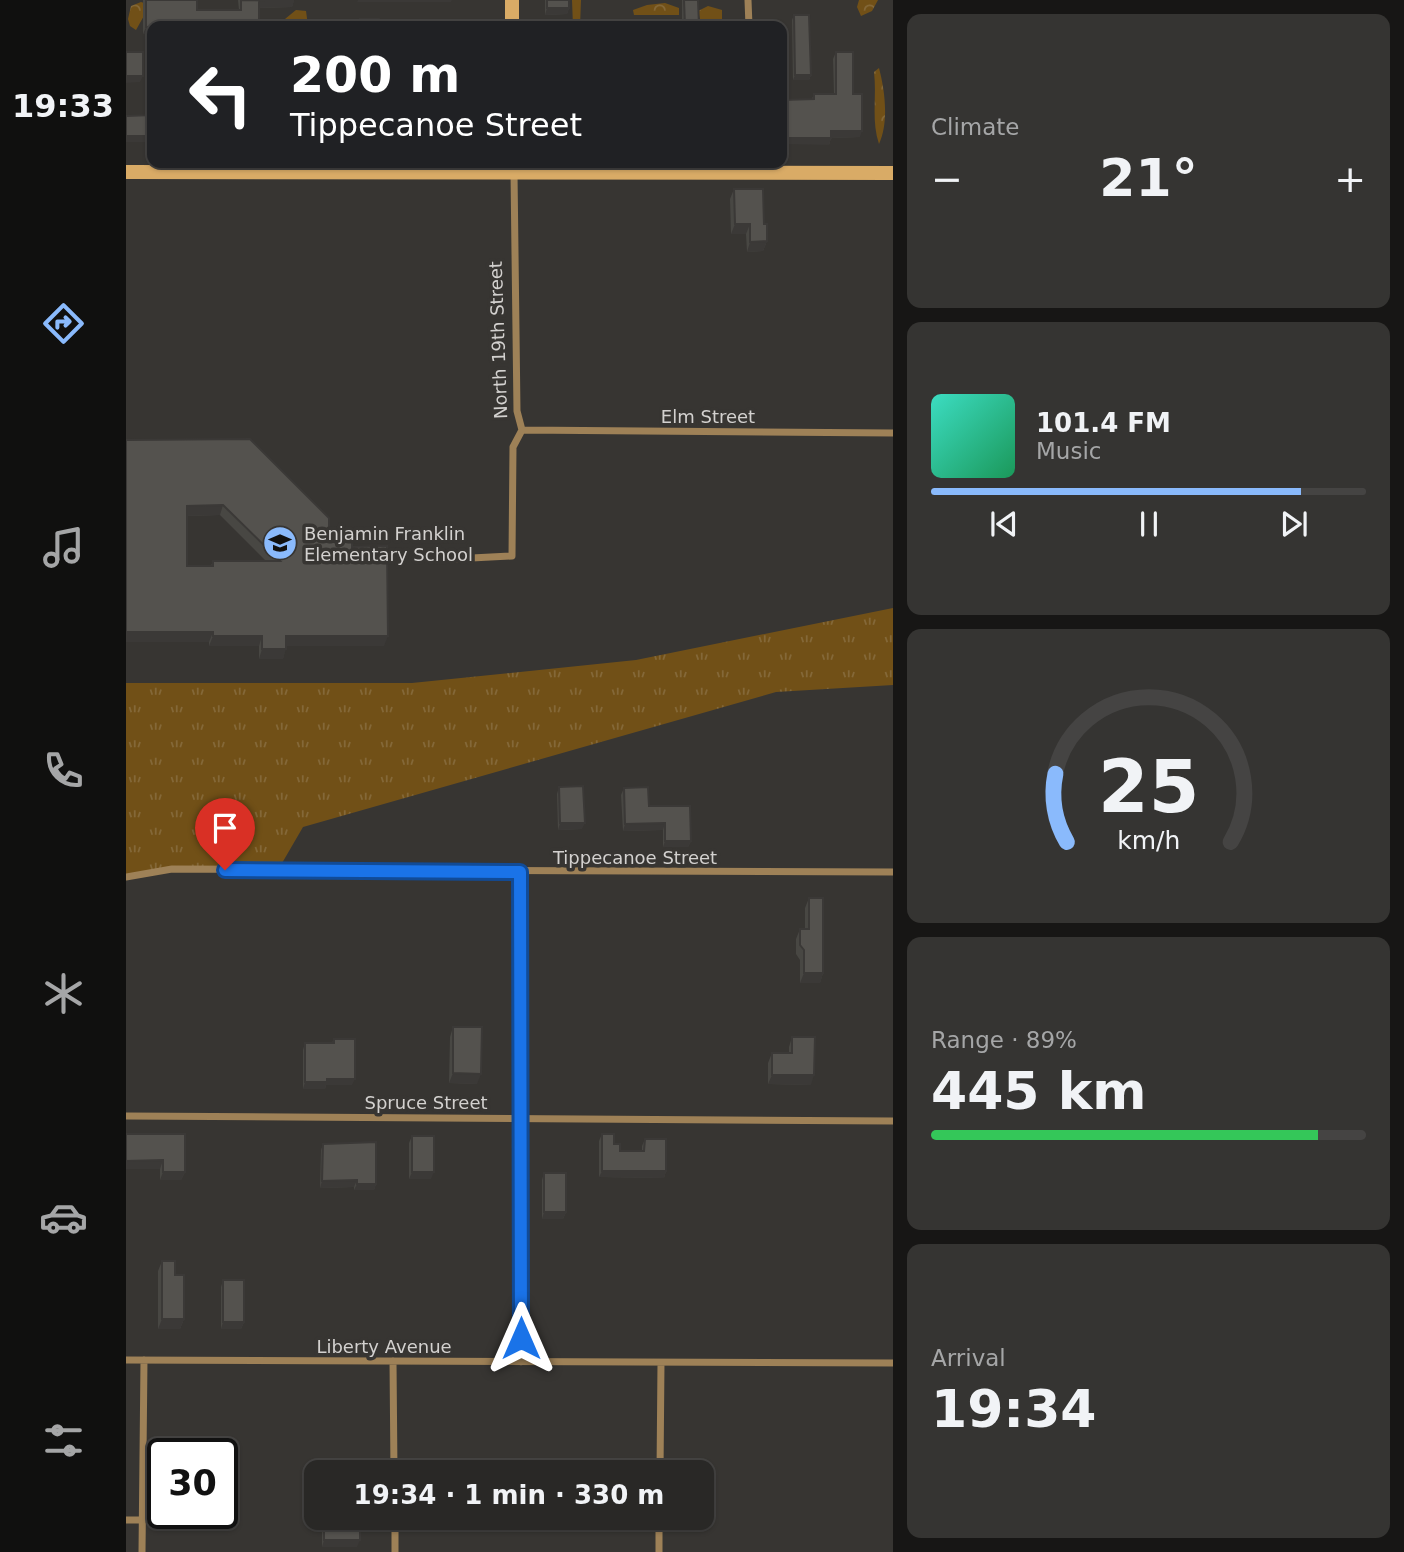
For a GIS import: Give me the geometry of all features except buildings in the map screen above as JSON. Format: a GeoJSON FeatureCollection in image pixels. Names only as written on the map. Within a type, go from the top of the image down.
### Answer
{"type":"FeatureCollection","features":[{"type":"Feature","properties":{"kind":"street"},"geometry":{"type":"LineString","coordinates":[[512,0],[512,21]]}},
{"type":"Feature","properties":{"kind":"street"},"geometry":{"type":"LineString","coordinates":[[748,0],[748,21]]}},
{"type":"Feature","properties":{"kind":"street","name":"North 19th Street"},"geometry":{"type":"LineString","coordinates":[[452,559],[512,556],[513,447],[522,430],[517,411],[514,168]]}},
{"type":"Feature","properties":{"kind":"street"},"geometry":{"type":"LineString","coordinates":[[126,172],[750,168],[893,173]]}},
{"type":"Feature","properties":{"kind":"street","name":"Elm Street"},"geometry":{"type":"LineString","coordinates":[[522,430],[893,433]]}},
{"type":"Feature","properties":{"kind":"street","name":"Tippecanoe Street"},"geometry":{"type":"LineString","coordinates":[[126,877],[172,869],[893,872]]}},
{"type":"Feature","properties":{"kind":"street"},"geometry":{"type":"LineString","coordinates":[[520,872],[521,1362]]}},
{"type":"Feature","properties":{"kind":"street","name":"Spruce Street"},"geometry":{"type":"LineString","coordinates":[[126,1116],[893,1121]]}},
{"type":"Feature","properties":{"kind":"street","name":"Liberty Avenue"},"geometry":{"type":"LineString","coordinates":[[126,1360],[893,1363]]}},
{"type":"Feature","properties":{"kind":"street"},"geometry":{"type":"LineString","coordinates":[[142,1552],[144,1360]]}},
{"type":"Feature","properties":{"kind":"street"},"geometry":{"type":"LineString","coordinates":[[393,1362],[394,1460]]}},
{"type":"Feature","properties":{"kind":"street"},"geometry":{"type":"LineString","coordinates":[[660,1460],[661,1363]]}},
{"type":"Feature","properties":{"kind":"street"},"geometry":{"type":"LineString","coordinates":[[126,1520],[142,1520]]}},
{"type":"Feature","properties":{"kind":"street"},"geometry":{"type":"LineString","coordinates":[[395,1530],[395,1552]]}},
{"type":"Feature","properties":{"kind":"street"},"geometry":{"type":"LineString","coordinates":[[659,1530],[659,1552]]}},
{"type":"Feature","properties":{"kind":"green space"},"geometry":{"type":"Polygon","coordinates":[[[572,0],[581,0],[580,21],[573,21],[572,0]]]}},
{"type":"Feature","properties":{"kind":"green space"},"geometry":{"type":"Polygon","coordinates":[[[859,0],[878,0],[872,11],[861,16],[857,7],[859,0]]]}},
{"type":"Feature","properties":{"kind":"green space"},"geometry":{"type":"Polygon","coordinates":[[[141,2],[150,5],[136,30],[130,26],[128,19],[131,6],[141,2]]]}},
{"type":"Feature","properties":{"kind":"green space"},"geometry":{"type":"Polygon","coordinates":[[[665,3],[679,8],[679,15],[634,15],[633,10],[665,3]]]}},
{"type":"Feature","properties":{"kind":"green space"},"geometry":{"type":"Polygon","coordinates":[[[708,6],[722,10],[722,21],[703,21],[698,11],[708,6]]]}},
{"type":"Feature","properties":{"kind":"green space"},"geometry":{"type":"Polygon","coordinates":[[[296,10],[306,11],[307,21],[284,21],[296,10]]]}},
{"type":"Feature","properties":{"kind":"green space"},"geometry":{"type":"Polygon","coordinates":[[[879,68],[885,106],[884,126],[879,144],[875,126],[874,72],[879,68]]]}},
{"type":"Feature","properties":{"kind":"green space"},"geometry":{"type":"Polygon","coordinates":[[[893,608],[893,685],[776,692],[303,827],[278,870],[172,869],[126,877],[126,683],[412,683],[636,660],[893,608]]]}},
{"type":"Feature","properties":{"kind":"place","name":"Benjamin Franklin Elementary School"},"geometry":{"type":"Point","coordinates":[280,543]}},
{"type":"Feature","properties":{"kind":"route"},"geometry":{"type":"LineString","coordinates":[[225,870],[520,872],[521,1338]]}}]}
